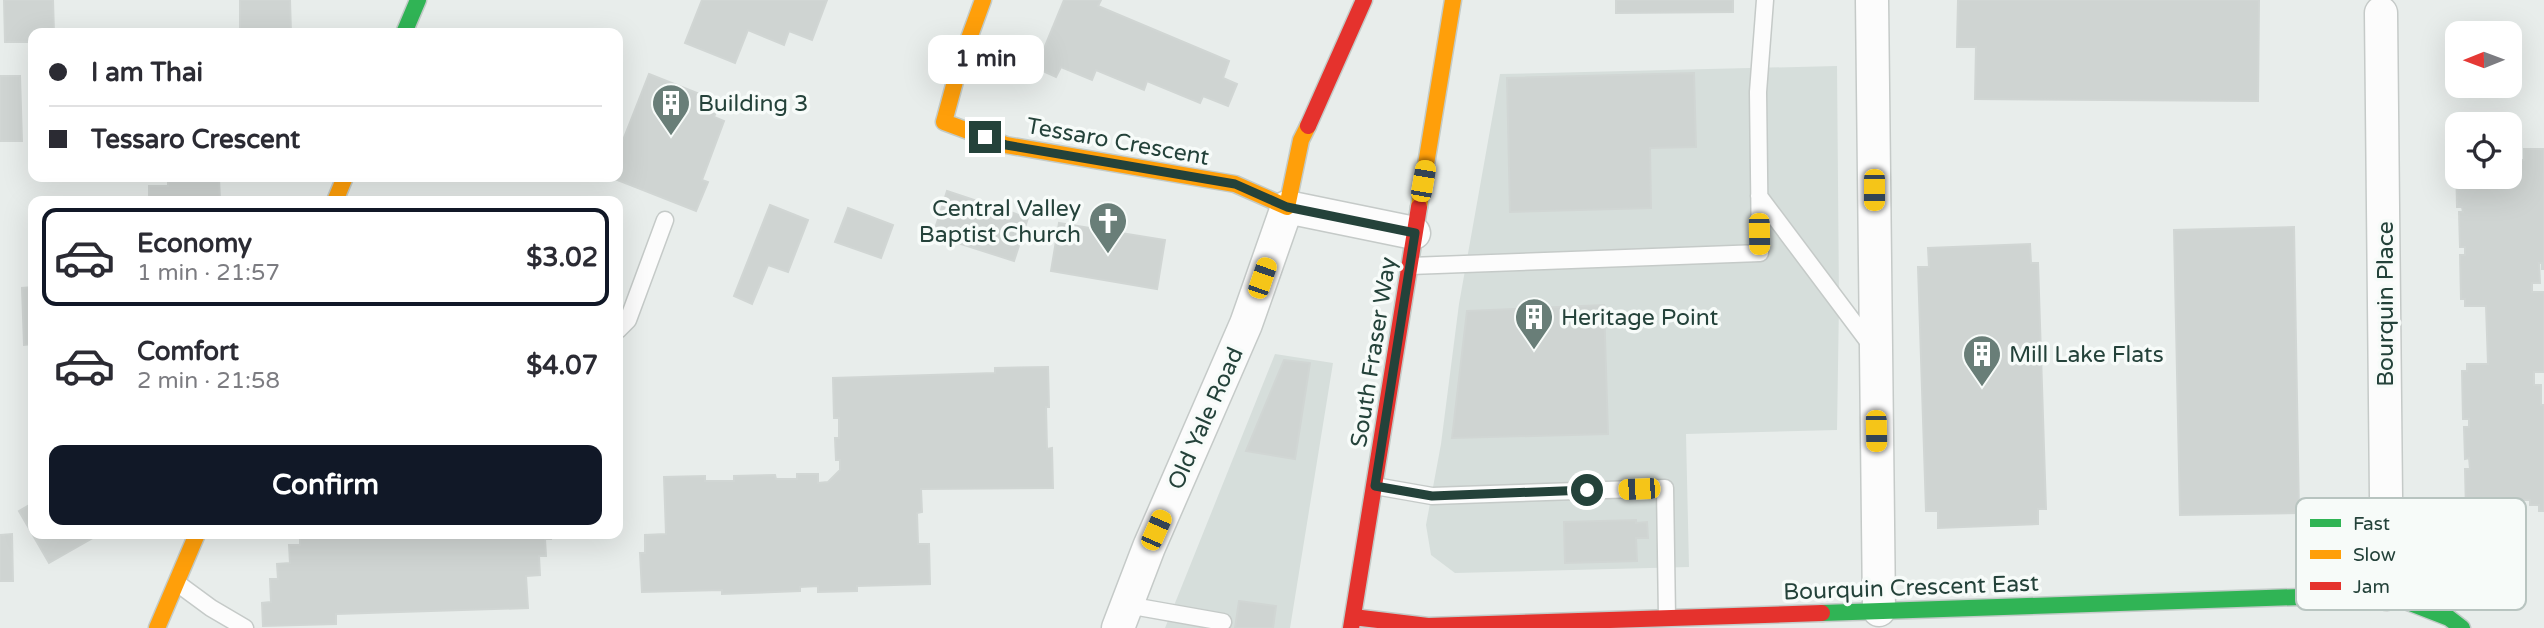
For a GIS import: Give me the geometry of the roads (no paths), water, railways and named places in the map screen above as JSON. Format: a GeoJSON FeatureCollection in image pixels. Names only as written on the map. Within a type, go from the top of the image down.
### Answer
{"type":"FeatureCollection","features":[{"type":"Feature","properties":{"kind":"street"},"geometry":{"type":"LineString","coordinates":[[406,28],[418,0]]}},
{"type":"Feature","properties":{"kind":"street","name":"Tessaro Crescent"},"geometry":{"type":"LineString","coordinates":[[983,0],[960,63],[944,122],[1006,145],[1235,184],[1287,207]]}},
{"type":"Feature","properties":{"kind":"street","name":"Old Yale Road"},"geometry":{"type":"LineString","coordinates":[[1122,617],[1149,547],[1246,324],[1287,207],[1301,140],[1364,0]]}},
{"type":"Feature","properties":{"kind":"street","name":"South Fraser Way"},"geometry":{"type":"LineString","coordinates":[[1352,622],[1453,0]]}},
{"type":"Feature","properties":{"kind":"street"},"geometry":{"type":"LineString","coordinates":[[1872,0],[1879,610]]}},
{"type":"Feature","properties":{"kind":"street","name":"Bourquin Place"},"geometry":{"type":"LineString","coordinates":[[2381,13],[2386,498]]}},
{"type":"Feature","properties":{"kind":"street"},"geometry":{"type":"LineString","coordinates":[[1287,207],[1415,233]]}},
{"type":"Feature","properties":{"kind":"street"},"geometry":{"type":"LineString","coordinates":[[157,628],[195,539]]}},
{"type":"Feature","properties":{"kind":"street","name":"Bourquin Crescent East"},"geometry":{"type":"LineString","coordinates":[[1352,622],[1420,626],[1879,610],[2097,616],[2296,601]]}},
{"type":"Feature","properties":{"kind":"street","name":"Bourquin Crescent East"},"geometry":{"type":"LineString","coordinates":[[2428,610],[2449,618],[2462,628]]}},
{"type":"Feature","properties":{"kind":"lane"},"geometry":{"type":"LineString","coordinates":[[1410,266],[1760,253],[1758,92],[1765,0]]}},
{"type":"Feature","properties":{"kind":"lane"},"geometry":{"type":"LineString","coordinates":[[1759,196],[1875,351]]}},
{"type":"Feature","properties":{"kind":"lane"},"geometry":{"type":"LineString","coordinates":[[623,325],[628,320],[665,220]]}},
{"type":"Feature","properties":{"kind":"lane"},"geometry":{"type":"LineString","coordinates":[[1375,486],[1432,496],[1665,488],[1667,617]]}},
{"type":"Feature","properties":{"kind":"lane"},"geometry":{"type":"LineString","coordinates":[[177,583],[244,628]]}},
{"type":"Feature","properties":{"kind":"lane"},"geometry":{"type":"LineString","coordinates":[[1122,617],[1223,622]]}},
{"type":"Feature","properties":{"kind":"place","name":"Building 3"},"geometry":{"type":"Point","coordinates":[671,137]}},
{"type":"Feature","properties":{"kind":"place","name":"Central Valley Baptist Church"},"geometry":{"type":"Point","coordinates":[1108,255]}},
{"type":"Feature","properties":{"kind":"place","name":"Heritage Point"},"geometry":{"type":"Point","coordinates":[1534,351]}},
{"type":"Feature","properties":{"kind":"place","name":"Mill Lake Flats"},"geometry":{"type":"Point","coordinates":[1982,388]}}]}
